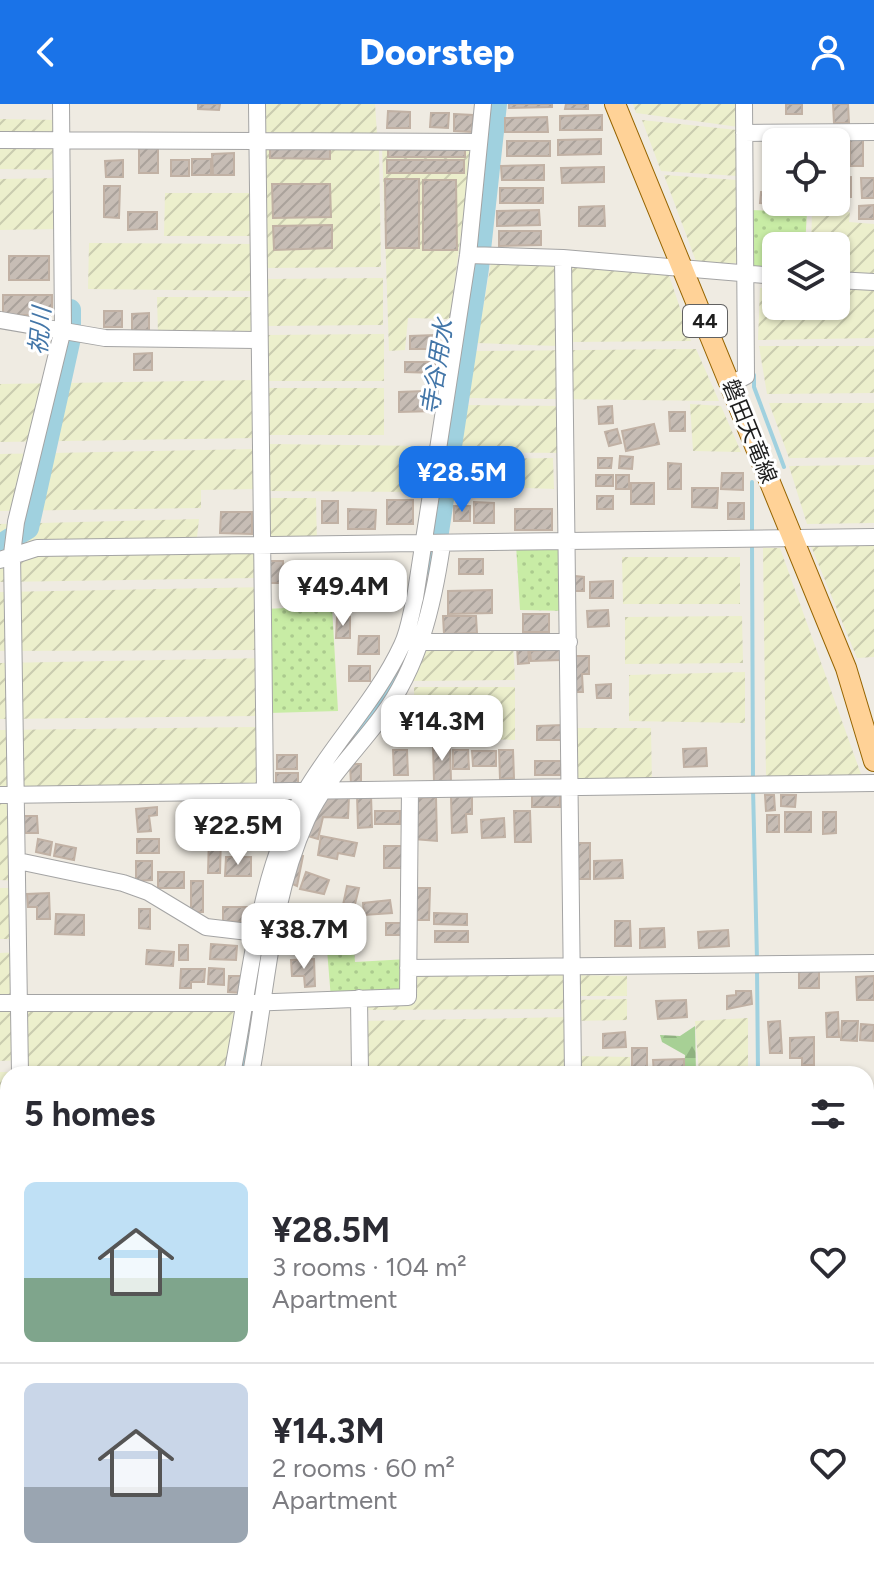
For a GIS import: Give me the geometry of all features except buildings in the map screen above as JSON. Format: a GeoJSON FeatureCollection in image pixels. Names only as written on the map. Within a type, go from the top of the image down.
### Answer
{"type":"FeatureCollection","features":[{"type":"Feature","properties":{"kind":"main road","name":"磐田天竜線"},"geometry":{"type":"LineString","coordinates":[[615,104],[846,668],[874,761]]}},
{"type":"Feature","properties":{"kind":"street"},"geometry":{"type":"LineString","coordinates":[[20,1066],[18,861],[8,795],[6,557],[63,329],[61,104]]}},
{"type":"Feature","properties":{"kind":"street"},"geometry":{"type":"LineString","coordinates":[[257,104],[265,791]]}},
{"type":"Feature","properties":{"kind":"street"},"geometry":{"type":"LineString","coordinates":[[412,642],[422,545],[468,255],[483,104]]}},
{"type":"Feature","properties":{"kind":"street"},"geometry":{"type":"LineString","coordinates":[[731,384],[746,376],[744,104]]}},
{"type":"Feature","properties":{"kind":"street"},"geometry":{"type":"LineString","coordinates":[[744,133],[874,132]]}},
{"type":"Feature","properties":{"kind":"street"},"geometry":{"type":"LineString","coordinates":[[0,140],[479,142]]}},
{"type":"Feature","properties":{"kind":"street"},"geometry":{"type":"LineString","coordinates":[[468,255],[563,258],[762,275]]}},
{"type":"Feature","properties":{"kind":"street"},"geometry":{"type":"LineString","coordinates":[[563,258],[573,1066]]}},
{"type":"Feature","properties":{"kind":"street"},"geometry":{"type":"LineString","coordinates":[[850,281],[874,282]]}},
{"type":"Feature","properties":{"kind":"street"},"geometry":{"type":"LineString","coordinates":[[0,320],[105,338],[259,340]]}},
{"type":"Feature","properties":{"kind":"street"},"geometry":{"type":"LineString","coordinates":[[6,557],[37,548],[568,544],[874,537]]}},
{"type":"Feature","properties":{"kind":"street"},"geometry":{"type":"LineString","coordinates":[[234,1066],[257,933],[290,824],[412,642],[435,591],[442,545]]}},
{"type":"Feature","properties":{"kind":"street"},"geometry":{"type":"LineString","coordinates":[[412,642],[569,642]]}},
{"type":"Feature","properties":{"kind":"street"},"geometry":{"type":"LineString","coordinates":[[8,795],[874,783]]}},
{"type":"Feature","properties":{"kind":"street"},"geometry":{"type":"LineString","coordinates":[[0,1003],[247,1003],[408,997],[410,790]]}},
{"type":"Feature","properties":{"kind":"street"},"geometry":{"type":"LineString","coordinates":[[252,1066],[274,915],[314,792]]}},
{"type":"Feature","properties":{"kind":"street"},"geometry":{"type":"LineString","coordinates":[[18,861],[123,883],[148,892],[206,927],[257,933]]}},
{"type":"Feature","properties":{"kind":"street"},"geometry":{"type":"LineString","coordinates":[[408,968],[874,963]]}},
{"type":"Feature","properties":{"kind":"street"},"geometry":{"type":"LineString","coordinates":[[359,998],[360,1066]]}},
{"type":"Feature","properties":{"kind":"green space"},"geometry":{"type":"Polygon","coordinates":[[[265,104],[375,104],[377,134],[265,132],[265,104]]]}},
{"type":"Feature","properties":{"kind":"green space"},"geometry":{"type":"Polygon","coordinates":[[[633,104],[738,104],[739,127],[636,113],[633,104]]]}},
{"type":"Feature","properties":{"kind":"green space"},"geometry":{"type":"Polygon","coordinates":[[[0,119],[58,120],[58,170],[0,169],[0,119]]]}},
{"type":"Feature","properties":{"kind":"green space"},"geometry":{"type":"Polygon","coordinates":[[[642,120],[737,130],[738,176],[661,171],[642,120]]]}},
{"type":"Feature","properties":{"kind":"green space"},"geometry":{"type":"Polygon","coordinates":[[[262,141],[379,146],[381,267],[263,268],[262,141]]]}},
{"type":"Feature","properties":{"kind":"green space"},"geometry":{"type":"Polygon","coordinates":[[[382,145],[472,147],[450,319],[408,318],[405,350],[389,351],[382,145]]]}},
{"type":"Feature","properties":{"kind":"green space"},"geometry":{"type":"Polygon","coordinates":[[[664,175],[737,180],[741,263],[697,264],[664,175]]]}},
{"type":"Feature","properties":{"kind":"green space"},"geometry":{"type":"Polygon","coordinates":[[[58,178],[59,229],[0,230],[0,179],[58,178]]]}},
{"type":"Feature","properties":{"kind":"green space"},"geometry":{"type":"Polygon","coordinates":[[[165,193],[258,193],[258,236],[164,236],[165,193]]]}},
{"type":"Feature","properties":{"kind":"green space"},"geometry":{"type":"Polygon","coordinates":[[[750,210],[762,210],[762,216],[807,216],[806,232],[762,232],[762,270],[749,269],[750,210]]]}},
{"type":"Feature","properties":{"kind":"green space"},"geometry":{"type":"Polygon","coordinates":[[[812,216],[850,216],[849,222],[874,224],[874,277],[850,276],[850,232],[811,232],[812,216]]]}},
{"type":"Feature","properties":{"kind":"green space"},"geometry":{"type":"Polygon","coordinates":[[[89,243],[255,244],[255,291],[88,289],[89,243]]]}},
{"type":"Feature","properties":{"kind":"green space"},"geometry":{"type":"Polygon","coordinates":[[[491,263],[556,265],[557,346],[477,343],[491,263]]]}},
{"type":"Feature","properties":{"kind":"green space"},"geometry":{"type":"Polygon","coordinates":[[[568,267],[669,275],[691,341],[566,342],[568,267]]]}},
{"type":"Feature","properties":{"kind":"green space"},"geometry":{"type":"Polygon","coordinates":[[[383,278],[383,325],[266,326],[265,279],[383,278]]]}},
{"type":"Feature","properties":{"kind":"green space"},"geometry":{"type":"Polygon","coordinates":[[[760,288],[762,320],[850,320],[850,290],[874,290],[874,338],[758,340],[760,288]]]}},
{"type":"Feature","properties":{"kind":"green space"},"geometry":{"type":"Polygon","coordinates":[[[157,297],[254,297],[254,340],[158,335],[157,297]]]}},
{"type":"Feature","properties":{"kind":"green space"},"geometry":{"type":"Polygon","coordinates":[[[384,334],[384,381],[266,381],[266,335],[384,334]]]}},
{"type":"Feature","properties":{"kind":"green space"},"geometry":{"type":"Polygon","coordinates":[[[759,346],[874,346],[874,393],[767,394],[759,346]]]}},
{"type":"Feature","properties":{"kind":"green space"},"geometry":{"type":"Polygon","coordinates":[[[696,349],[719,401],[464,398],[473,351],[696,349]]]}},
{"type":"Feature","properties":{"kind":"green space"},"geometry":{"type":"Polygon","coordinates":[[[261,380],[262,438],[0,442],[0,384],[261,380]]]}},
{"type":"Feature","properties":{"kind":"green space"},"geometry":{"type":"Polygon","coordinates":[[[266,388],[384,388],[384,435],[266,435],[266,388]]]}},
{"type":"Feature","properties":{"kind":"green space"},"geometry":{"type":"Polygon","coordinates":[[[769,403],[874,403],[874,457],[789,458],[769,403]]]}},
{"type":"Feature","properties":{"kind":"green space"},"geometry":{"type":"Polygon","coordinates":[[[690,404],[721,406],[741,452],[693,451],[690,404]]]}},
{"type":"Feature","properties":{"kind":"green space"},"geometry":{"type":"Polygon","coordinates":[[[463,405],[566,406],[567,453],[455,452],[463,405]]]}},
{"type":"Feature","properties":{"kind":"green space"},"geometry":{"type":"Polygon","coordinates":[[[267,444],[428,446],[420,492],[267,491],[267,444]]]}},
{"type":"Feature","properties":{"kind":"green space"},"geometry":{"type":"Polygon","coordinates":[[[262,449],[262,489],[201,490],[201,508],[0,511],[0,454],[262,449]]]}},
{"type":"Feature","properties":{"kind":"green space"},"geometry":{"type":"Polygon","coordinates":[[[553,458],[554,489],[499,487],[499,459],[553,458]]]}},
{"type":"Feature","properties":{"kind":"green space"},"geometry":{"type":"Polygon","coordinates":[[[874,465],[874,523],[807,524],[789,466],[874,465]]]}},
{"type":"Feature","properties":{"kind":"green space"},"geometry":{"type":"Polygon","coordinates":[[[262,498],[316,498],[317,546],[263,547],[263,578],[0,582],[0,524],[199,519],[196,546],[262,547],[262,498]]]}},
{"type":"Feature","properties":{"kind":"green space"},"geometry":{"type":"Polygon","coordinates":[[[516,544],[568,544],[569,611],[520,610],[516,544]]]}},
{"type":"Feature","properties":{"kind":"green space"},"geometry":{"type":"Polygon","coordinates":[[[874,545],[874,657],[857,658],[811,546],[874,545]]]}},
{"type":"Feature","properties":{"kind":"green space"},"geometry":{"type":"Polygon","coordinates":[[[763,548],[780,548],[862,777],[766,779],[763,548]]]}},
{"type":"Feature","properties":{"kind":"green space"},"geometry":{"type":"Polygon","coordinates":[[[622,557],[740,557],[740,604],[623,604],[622,557]]]}},
{"type":"Feature","properties":{"kind":"green space"},"geometry":{"type":"Polygon","coordinates":[[[263,587],[264,650],[0,651],[0,592],[263,587]]]}},
{"type":"Feature","properties":{"kind":"green space"},"geometry":{"type":"Polygon","coordinates":[[[332,606],[338,711],[269,713],[264,609],[332,606]]]}},
{"type":"Feature","properties":{"kind":"green space"},"geometry":{"type":"Polygon","coordinates":[[[742,616],[743,663],[625,664],[625,617],[742,616]]]}},
{"type":"Feature","properties":{"kind":"green space"},"geometry":{"type":"Polygon","coordinates":[[[427,642],[513,642],[515,680],[413,681],[427,642]]]}},
{"type":"Feature","properties":{"kind":"green space"},"geometry":{"type":"Polygon","coordinates":[[[263,658],[264,716],[0,719],[0,663],[263,658]]]}},
{"type":"Feature","properties":{"kind":"green space"},"geometry":{"type":"Polygon","coordinates":[[[745,672],[745,723],[629,721],[629,675],[745,672]]]}},
{"type":"Feature","properties":{"kind":"green space"},"geometry":{"type":"Polygon","coordinates":[[[414,687],[515,687],[515,740],[415,737],[414,687]]]}},
{"type":"Feature","properties":{"kind":"green space"},"geometry":{"type":"Polygon","coordinates":[[[263,727],[264,785],[0,789],[0,730],[263,727]]]}},
{"type":"Feature","properties":{"kind":"green space"},"geometry":{"type":"Polygon","coordinates":[[[569,728],[651,728],[652,786],[569,788],[569,728]]]}},
{"type":"Feature","properties":{"kind":"green space"},"geometry":{"type":"Polygon","coordinates":[[[0,795],[17,795],[16,881],[0,880],[0,795]]]}},
{"type":"Feature","properties":{"kind":"green space"},"geometry":{"type":"Polygon","coordinates":[[[0,888],[16,888],[16,939],[0,939],[0,888]]]}},
{"type":"Feature","properties":{"kind":"green space"},"geometry":{"type":"Polygon","coordinates":[[[353,936],[355,962],[408,959],[408,997],[331,999],[326,937],[353,936]]]}},
{"type":"Feature","properties":{"kind":"green space"},"geometry":{"type":"Polygon","coordinates":[[[20,952],[20,1002],[0,1003],[0,953],[20,952]]]}},
{"type":"Feature","properties":{"kind":"green space"},"geometry":{"type":"Polygon","coordinates":[[[408,968],[571,968],[572,975],[627,976],[627,996],[571,996],[571,1000],[627,999],[627,1020],[571,1021],[571,1066],[360,1066],[359,1021],[570,1017],[570,1009],[352,1010],[408,968]]]}},
{"type":"Feature","properties":{"kind":"green space"},"geometry":{"type":"Polygon","coordinates":[[[247,1003],[234,1066],[23,1066],[20,1060],[0,1061],[0,1010],[247,1003]]]}},
{"type":"Feature","properties":{"kind":"green space"},"geometry":{"type":"Polygon","coordinates":[[[748,1018],[748,1066],[698,1066],[695,1021],[748,1018]]]}},
{"type":"Feature","properties":{"kind":"green space"},"geometry":{"type":"Polygon","coordinates":[[[695,1026],[696,1066],[684,1066],[685,1055],[662,1042],[660,1035],[680,1036],[695,1026]]]}},
{"type":"Feature","properties":{"kind":"green space"},"geometry":{"type":"Polygon","coordinates":[[[573,1056],[630,1057],[630,1066],[573,1066],[573,1056]]]}},
{"type":"Feature","properties":{"kind":"waterway","name":"寺谷用水"},"geometry":{"type":"LineString","coordinates":[[433,565],[478,268],[496,104]]}},
{"type":"Feature","properties":{"kind":"waterway","name":"祝川"},"geometry":{"type":"LineString","coordinates":[[0,545],[28,528],[70,338],[70,310]]}},
{"type":"Feature","properties":{"kind":"waterway"},"geometry":{"type":"LineString","coordinates":[[754,375],[754,387],[784,467]]}},
{"type":"Feature","properties":{"kind":"waterway"},"geometry":{"type":"LineString","coordinates":[[752,482],[752,536]]}},
{"type":"Feature","properties":{"kind":"waterway"},"geometry":{"type":"LineString","coordinates":[[752,544],[753,780]]}},
{"type":"Feature","properties":{"kind":"waterway","name":"寺谷用水"},"geometry":{"type":"LineString","coordinates":[[348,747],[391,687],[414,641]]}},
{"type":"Feature","properties":{"kind":"waterway"},"geometry":{"type":"LineString","coordinates":[[753,788],[757,960]]}},
{"type":"Feature","properties":{"kind":"waterway"},"geometry":{"type":"LineString","coordinates":[[757,968],[758,1066]]}},
{"type":"Feature","properties":{"kind":"waterway","name":"寺谷用水"},"geometry":{"type":"LineString","coordinates":[[244,1066],[251,1028]]}}]}
